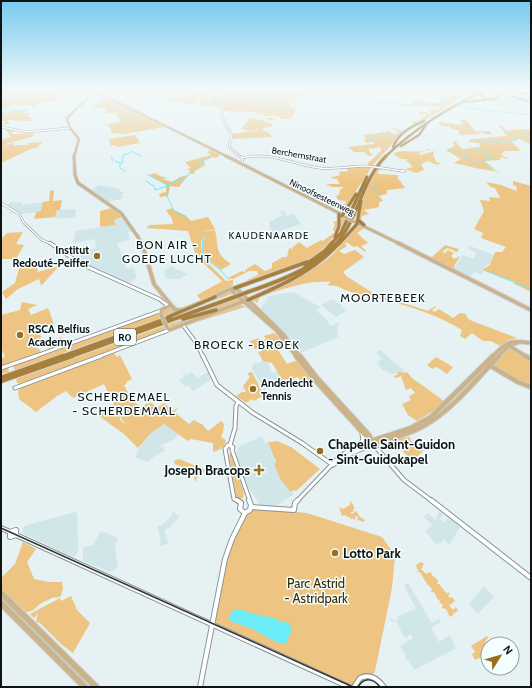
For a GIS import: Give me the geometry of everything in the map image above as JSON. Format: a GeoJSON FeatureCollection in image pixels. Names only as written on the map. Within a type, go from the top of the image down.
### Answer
{"type":"FeatureCollection","features":[{"type":"Feature","properties":{"kind":"highway","name":"R0"},"geometry":{"type":"LineString","coordinates":[[1,382],[247,291],[293,272],[314,260],[333,244],[344,229],[351,211],[376,163],[426,121]]}},
{"type":"Feature","properties":{"kind":"highway"},"geometry":{"type":"LineString","coordinates":[[393,148],[399,136],[406,130],[426,121]]}},
{"type":"Feature","properties":{"kind":"highway"},"geometry":{"type":"LineString","coordinates":[[389,154],[419,135],[426,121]]}},
{"type":"Feature","properties":{"kind":"highway","name":"R0"},"geometry":{"type":"LineString","coordinates":[[247,291],[275,282],[306,268],[337,244],[349,225],[362,189],[372,173],[412,132]]}},
{"type":"Feature","properties":{"kind":"highway"},"geometry":{"type":"LineString","coordinates":[[335,237],[342,215],[362,189]]}},
{"type":"Feature","properties":{"kind":"highway"},"geometry":{"type":"LineString","coordinates":[[246,300],[294,278],[315,266],[335,250],[358,223],[362,189]]}},
{"type":"Feature","properties":{"kind":"highway"},"geometry":{"type":"LineString","coordinates":[[293,272],[320,252],[335,237],[351,211]]}},
{"type":"Feature","properties":{"kind":"highway"},"geometry":{"type":"LineString","coordinates":[[344,240],[350,227],[349,225]]}},
{"type":"Feature","properties":{"kind":"highway"},"geometry":{"type":"LineString","coordinates":[[233,289],[302,264]]}},
{"type":"Feature","properties":{"kind":"highway"},"geometry":{"type":"LineString","coordinates":[[275,282],[290,278],[315,266]]}},
{"type":"Feature","properties":{"kind":"highway"},"geometry":{"type":"LineString","coordinates":[[153,324],[215,297]]}},
{"type":"Feature","properties":{"kind":"highway","name":"R0"},"geometry":{"type":"LineString","coordinates":[[1,378],[231,297]]}},
{"type":"Feature","properties":{"kind":"highway"},"geometry":{"type":"LineString","coordinates":[[169,321],[216,310]]}},
{"type":"Feature","properties":{"kind":"main road"},"geometry":{"type":"LineString","coordinates":[[68,121],[70,128],[79,139],[74,156],[76,178],[80,186],[121,213],[142,241],[152,279],[175,310],[179,311],[233,289],[283,334],[331,394],[369,435],[374,438],[383,437]]}},
{"type":"Feature","properties":{"kind":"main road","name":"Ninoofsesteenweg"},"geometry":{"type":"LineString","coordinates":[[154,121],[172,132],[234,161],[531,310]]}},
{"type":"Feature","properties":{"kind":"main road"},"geometry":{"type":"LineString","coordinates":[[246,300],[277,331],[315,380],[371,442],[380,442],[406,434],[432,421],[446,409],[502,346],[511,341],[531,344]]}},
{"type":"Feature","properties":{"kind":"main road"},"geometry":{"type":"LineString","coordinates":[[234,305],[246,300]]}},
{"type":"Feature","properties":{"kind":"main road"},"geometry":{"type":"LineString","coordinates":[[171,305],[161,313],[168,328],[183,325],[216,310],[244,303],[249,304]]}},
{"type":"Feature","properties":{"kind":"main road"},"geometry":{"type":"LineString","coordinates":[[502,346],[531,344]]}},
{"type":"Feature","properties":{"kind":"main road"},"geometry":{"type":"LineString","coordinates":[[371,442],[411,428],[431,417],[509,345]]}},
{"type":"Feature","properties":{"kind":"main road"},"geometry":{"type":"LineString","coordinates":[[514,345],[531,359]]}},
{"type":"Feature","properties":{"kind":"main road"},"geometry":{"type":"LineString","coordinates":[[487,364],[518,382],[531,387]]}},
{"type":"Feature","properties":{"kind":"main road"},"geometry":{"type":"LineString","coordinates":[[315,380],[331,394]]}},
{"type":"Feature","properties":{"kind":"main road"},"geometry":{"type":"LineString","coordinates":[[369,435],[371,442]]}},
{"type":"Feature","properties":{"kind":"main road"},"geometry":{"type":"LineString","coordinates":[[1,593],[96,687]]}},
{"type":"Feature","properties":{"kind":"main road"},"geometry":{"type":"LineString","coordinates":[[1,603],[85,687]]}},
{"type":"Feature","properties":{"kind":"street"},"geometry":{"type":"LineString","coordinates":[[224,121],[232,135],[229,147],[242,158],[244,164],[242,165]]}},
{"type":"Feature","properties":{"kind":"street"},"geometry":{"type":"LineString","coordinates":[[1,126],[27,132],[70,128]]}},
{"type":"Feature","properties":{"kind":"street","name":"Berchemstraat"},"geometry":{"type":"LineString","coordinates":[[242,158],[249,156],[265,156],[323,168],[366,166],[402,171]]}},
{"type":"Feature","properties":{"kind":"street"},"geometry":{"type":"LineString","coordinates":[[1,202],[19,214],[24,223],[42,240],[54,245],[81,264],[160,300],[167,305],[166,308]]}},
{"type":"Feature","properties":{"kind":"street"},"geometry":{"type":"LineString","coordinates":[[160,300],[165,298]]}},
{"type":"Feature","properties":{"kind":"street"},"geometry":{"type":"LineString","coordinates":[[1,368],[161,313]]}},
{"type":"Feature","properties":{"kind":"street"},"geometry":{"type":"LineString","coordinates":[[183,325],[196,344],[216,384],[238,402],[333,465]]}},
{"type":"Feature","properties":{"kind":"street"},"geometry":{"type":"LineString","coordinates":[[15,388],[168,328]]}},
{"type":"Feature","properties":{"kind":"street"},"geometry":{"type":"LineString","coordinates":[[238,402],[236,406],[235,428],[230,445],[233,447],[232,450],[251,507]]}},
{"type":"Feature","properties":{"kind":"street"},"geometry":{"type":"LineString","coordinates":[[361,432],[363,439],[361,444]]}},
{"type":"Feature","properties":{"kind":"street"},"geometry":{"type":"LineString","coordinates":[[333,465],[336,459],[361,444],[371,442]]}},
{"type":"Feature","properties":{"kind":"street"},"geometry":{"type":"LineString","coordinates":[[251,507],[294,510],[296,502],[333,465],[371,442]]}},
{"type":"Feature","properties":{"kind":"street"},"geometry":{"type":"LineString","coordinates":[[371,442],[404,480],[531,578]]}},
{"type":"Feature","properties":{"kind":"street"},"geometry":{"type":"LineString","coordinates":[[380,442],[377,447],[381,455]]}},
{"type":"Feature","properties":{"kind":"street"},"geometry":{"type":"LineString","coordinates":[[230,445],[225,447],[227,451],[234,499],[241,503],[245,501],[249,503]]}},
{"type":"Feature","properties":{"kind":"street"},"geometry":{"type":"LineString","coordinates":[[227,451],[232,450]]}},
{"type":"Feature","properties":{"kind":"street"},"geometry":{"type":"LineString","coordinates":[[241,503],[240,509],[245,513]]}},
{"type":"Feature","properties":{"kind":"street"},"geometry":{"type":"LineString","coordinates":[[200,687],[228,548],[245,513],[250,510],[251,507]]}},
{"type":"Feature","properties":{"kind":"street"},"geometry":{"type":"LineString","coordinates":[[1,528],[10,532],[10,537],[16,535],[349,687]]}},
{"type":"Feature","properties":{"kind":"street"},"geometry":{"type":"LineString","coordinates":[[354,687],[359,678],[368,675],[377,678],[384,687]]}},
{"type":"Feature","properties":{"kind":"shaded area"},"geometry":{"type":"Polygon","coordinates":[[[100,185],[119,189],[121,192],[123,191],[124,194],[121,194],[122,199],[106,202],[88,191],[100,185]]]}},
{"type":"Feature","properties":{"kind":"shaded area"},"geometry":{"type":"Polygon","coordinates":[[[21,202],[22,205],[43,202],[41,212],[20,214],[7,213],[14,210],[7,205],[10,203],[21,202]]]}},
{"type":"Feature","properties":{"kind":"shaded area"},"geometry":{"type":"Polygon","coordinates":[[[76,209],[75,217],[55,219],[57,210],[76,209]]]}},
{"type":"Feature","properties":{"kind":"shaded area"},"geometry":{"type":"Polygon","coordinates":[[[282,210],[287,215],[284,217],[293,214],[301,224],[271,234],[269,221],[275,221],[274,219],[283,216],[280,211],[282,210]]]}},
{"type":"Feature","properties":{"kind":"shaded area","name":"Institut Redouté-Peiffer"},"geometry":{"type":"Polygon","coordinates":[[[122,218],[132,231],[128,232],[130,240],[117,243],[127,269],[133,267],[137,277],[128,284],[81,263],[72,257],[71,254],[96,248],[95,239],[73,243],[76,231],[115,225],[113,220],[122,218]]]}},
{"type":"Feature","properties":{"kind":"shaded area"},"geometry":{"type":"Polygon","coordinates":[[[470,246],[494,255],[490,265],[488,264],[482,270],[484,271],[481,275],[475,272],[469,277],[455,267],[463,255],[474,259],[476,253],[468,248],[470,246]]]}},
{"type":"Feature","properties":{"kind":"shaded area"},"geometry":{"type":"Polygon","coordinates":[[[171,266],[187,274],[180,279],[169,279],[166,277],[164,271],[171,266]]]}},
{"type":"Feature","properties":{"kind":"shaded area"},"geometry":{"type":"Polygon","coordinates":[[[293,292],[320,307],[315,310],[325,318],[331,326],[338,323],[338,337],[301,353],[287,335],[261,309],[268,296],[293,292]]]}},
{"type":"Feature","properties":{"kind":"shaded area"},"geometry":{"type":"Polygon","coordinates":[[[331,300],[335,300],[337,304],[339,303],[342,305],[340,306],[346,311],[336,317],[321,305],[331,300]]]}},
{"type":"Feature","properties":{"kind":"shaded area"},"geometry":{"type":"Polygon","coordinates":[[[381,350],[406,372],[403,373],[398,370],[396,374],[390,374],[389,372],[382,370],[377,362],[382,359],[376,353],[381,350]]]}},
{"type":"Feature","properties":{"kind":"shaded area"},"geometry":{"type":"Polygon","coordinates":[[[265,361],[268,363],[272,373],[278,371],[285,383],[275,388],[273,387],[264,390],[252,368],[253,364],[265,361]]]}},
{"type":"Feature","properties":{"kind":"shaded area"},"geometry":{"type":"Polygon","coordinates":[[[180,367],[186,375],[192,372],[198,378],[208,372],[211,379],[193,391],[188,385],[185,387],[179,380],[185,376],[180,367]]]}},
{"type":"Feature","properties":{"kind":"shaded area"},"geometry":{"type":"Polygon","coordinates":[[[164,424],[179,434],[174,439],[160,446],[164,447],[165,451],[147,462],[135,457],[140,447],[151,433],[164,424]]]}},
{"type":"Feature","properties":{"kind":"shaded area","name":"Joseph Bracops"},"geometry":{"type":"Polygon","coordinates":[[[262,436],[265,443],[268,442],[280,475],[288,488],[294,494],[276,506],[260,505],[245,482],[236,452],[240,446],[262,436]]]}},
{"type":"Feature","properties":{"kind":"shaded area"},"geometry":{"type":"Polygon","coordinates":[[[439,511],[443,514],[440,519],[445,523],[448,518],[460,527],[449,545],[444,539],[437,545],[425,531],[432,525],[424,517],[428,513],[435,520],[439,511]]]}},
{"type":"Feature","properties":{"kind":"shaded area"},"geometry":{"type":"Polygon","coordinates":[[[75,512],[77,514],[78,549],[77,554],[73,557],[22,533],[24,526],[75,512]]]}},
{"type":"Feature","properties":{"kind":"shaded area"},"geometry":{"type":"Polygon","coordinates":[[[174,512],[179,517],[170,527],[164,530],[168,543],[161,546],[161,540],[157,527],[166,522],[174,512]]]}},
{"type":"Feature","properties":{"kind":"shaded area"},"geometry":{"type":"Polygon","coordinates":[[[101,531],[118,538],[115,549],[118,568],[110,572],[83,561],[83,548],[93,545],[101,531]]]}},
{"type":"Feature","properties":{"kind":"shaded area"},"geometry":{"type":"Polygon","coordinates":[[[408,583],[432,623],[439,619],[441,622],[431,628],[439,642],[450,635],[456,648],[414,670],[409,660],[407,661],[406,656],[400,646],[413,638],[411,634],[405,638],[397,623],[390,620],[390,618],[397,622],[399,616],[416,608],[404,586],[408,583]]]}},
{"type":"Feature","properties":{"kind":"shaded area"},"geometry":{"type":"Polygon","coordinates":[[[484,586],[494,597],[478,614],[469,604],[484,586]]]}},
{"type":"Feature","properties":{"kind":"green space"},"geometry":{"type":"Polygon","coordinates":[[[5,121],[8,121],[9,124],[3,124],[5,121]]]}},
{"type":"Feature","properties":{"kind":"green space"},"geometry":{"type":"Polygon","coordinates":[[[152,121],[164,127],[124,134],[111,133],[111,129],[107,124],[152,121]]]}},
{"type":"Feature","properties":{"kind":"green space"},"geometry":{"type":"Polygon","coordinates":[[[263,121],[273,124],[272,126],[262,130],[269,133],[272,137],[233,139],[233,134],[259,130],[248,131],[242,128],[247,122],[263,121]]]}},
{"type":"Feature","properties":{"kind":"green space"},"geometry":{"type":"Polygon","coordinates":[[[413,121],[423,121],[411,126],[413,125],[413,121]]]}},
{"type":"Feature","properties":{"kind":"green space"},"geometry":{"type":"Polygon","coordinates":[[[461,121],[467,121],[475,131],[490,131],[492,134],[484,134],[481,132],[479,133],[480,134],[460,135],[458,130],[451,129],[449,126],[442,126],[439,122],[463,125],[461,121]]]}},
{"type":"Feature","properties":{"kind":"green space"},"geometry":{"type":"Polygon","coordinates":[[[499,126],[502,126],[506,131],[521,129],[531,130],[531,144],[520,139],[511,141],[521,151],[505,151],[501,155],[508,158],[507,159],[501,157],[500,160],[485,161],[492,169],[500,172],[454,163],[461,159],[446,150],[455,146],[453,142],[458,141],[456,143],[463,149],[480,147],[479,143],[470,142],[469,140],[503,136],[508,137],[499,126]]]}},
{"type":"Feature","properties":{"kind":"green space"},"geometry":{"type":"Polygon","coordinates":[[[388,127],[404,131],[372,166],[368,166],[368,163],[381,151],[381,148],[379,147],[372,149],[368,147],[370,149],[368,150],[373,155],[369,156],[364,152],[354,152],[348,147],[374,144],[374,142],[366,143],[364,139],[366,138],[363,135],[389,131],[395,135],[400,132],[388,127]]]}},
{"type":"Feature","properties":{"kind":"green space"},"geometry":{"type":"Polygon","coordinates":[[[5,128],[15,130],[10,134],[32,132],[34,136],[6,145],[13,143],[14,145],[28,145],[29,144],[26,143],[43,142],[35,149],[33,148],[1,163],[1,140],[11,137],[5,128]]]}},
{"type":"Feature","properties":{"kind":"green space"},"geometry":{"type":"Polygon","coordinates":[[[135,135],[140,143],[117,147],[115,145],[111,146],[109,139],[135,135]]]}},
{"type":"Feature","properties":{"kind":"green space"},"geometry":{"type":"Polygon","coordinates":[[[425,149],[431,149],[419,153],[420,155],[435,151],[433,154],[436,162],[441,163],[437,165],[428,161],[421,164],[424,170],[416,173],[405,169],[413,167],[406,160],[408,159],[401,159],[393,154],[400,151],[427,150],[425,149]]]}},
{"type":"Feature","properties":{"kind":"green space"},"geometry":{"type":"Polygon","coordinates":[[[210,150],[220,155],[216,158],[213,157],[204,161],[205,165],[195,171],[194,174],[188,173],[190,171],[187,169],[191,168],[185,162],[211,155],[207,152],[210,150]]]}},
{"type":"Feature","properties":{"kind":"green space"},"geometry":{"type":"Polygon","coordinates":[[[357,166],[371,168],[344,209],[342,208],[346,203],[345,201],[338,200],[336,196],[339,195],[340,190],[344,187],[332,187],[326,184],[340,184],[337,179],[330,178],[340,175],[339,172],[348,171],[348,167],[357,166]]]}},
{"type":"Feature","properties":{"kind":"green space"},"geometry":{"type":"Polygon","coordinates":[[[377,168],[382,170],[378,171],[378,174],[398,175],[399,176],[397,177],[405,188],[387,190],[387,194],[379,196],[383,201],[379,202],[379,207],[364,210],[369,214],[362,216],[361,221],[359,220],[363,198],[377,168]]]}},
{"type":"Feature","properties":{"kind":"green space"},"geometry":{"type":"Polygon","coordinates":[[[155,173],[162,177],[167,177],[163,179],[172,182],[180,177],[188,175],[179,187],[170,186],[168,196],[160,197],[159,194],[166,192],[166,185],[149,175],[155,173]]]}},
{"type":"Feature","properties":{"kind":"green space"},"geometry":{"type":"Polygon","coordinates":[[[513,181],[531,186],[531,292],[513,283],[516,282],[482,270],[490,265],[495,252],[502,252],[506,247],[481,238],[483,233],[474,229],[484,211],[480,200],[490,201],[489,197],[500,198],[495,188],[491,187],[486,182],[501,185],[517,191],[516,186],[513,185],[513,181]]]}},
{"type":"Feature","properties":{"kind":"green space"},"geometry":{"type":"Polygon","coordinates":[[[54,190],[53,201],[62,200],[60,210],[57,210],[55,217],[34,219],[36,212],[41,211],[43,202],[49,201],[50,191],[54,190]]]}},
{"type":"Feature","properties":{"kind":"green space"},"geometry":{"type":"Polygon","coordinates":[[[112,208],[122,217],[114,220],[115,225],[100,227],[100,211],[112,208]]]}},
{"type":"Feature","properties":{"kind":"green space"},"geometry":{"type":"Polygon","coordinates":[[[173,208],[191,221],[208,217],[215,229],[200,232],[215,230],[218,249],[222,256],[231,264],[221,270],[205,257],[203,254],[204,236],[201,242],[202,257],[226,281],[233,280],[233,285],[230,286],[237,292],[199,306],[212,297],[165,317],[163,314],[159,316],[160,319],[15,370],[13,366],[8,368],[9,372],[1,374],[1,359],[5,356],[1,348],[1,315],[20,310],[22,302],[37,305],[28,309],[31,315],[48,308],[54,324],[37,332],[42,337],[35,340],[36,349],[38,348],[41,352],[52,347],[49,344],[61,337],[69,345],[157,313],[159,314],[175,305],[178,309],[201,300],[197,295],[221,282],[222,281],[196,256],[188,231],[147,228],[151,225],[173,224],[172,219],[166,210],[173,208]]]}},
{"type":"Feature","properties":{"kind":"green space"},"geometry":{"type":"Polygon","coordinates":[[[337,215],[346,219],[339,231],[337,230],[330,241],[310,258],[299,264],[249,282],[247,280],[258,275],[257,271],[249,271],[233,279],[228,278],[242,271],[246,271],[245,270],[255,264],[265,271],[272,268],[272,263],[283,257],[287,257],[289,248],[293,249],[292,248],[299,242],[307,248],[321,240],[323,241],[335,232],[333,230],[335,224],[333,222],[337,221],[337,215]]]}},
{"type":"Feature","properties":{"kind":"green space"},"geometry":{"type":"Polygon","coordinates":[[[360,226],[364,228],[357,233],[368,243],[361,246],[366,251],[365,252],[357,246],[353,247],[347,242],[345,244],[347,246],[339,251],[344,254],[355,250],[364,257],[343,272],[346,276],[373,293],[428,311],[435,306],[436,307],[432,310],[434,312],[439,309],[453,318],[460,313],[466,314],[467,318],[472,321],[517,338],[508,340],[500,346],[491,341],[483,341],[472,333],[465,339],[460,336],[462,330],[435,316],[386,300],[356,294],[336,286],[327,285],[331,282],[312,282],[286,288],[260,297],[257,303],[252,299],[292,281],[321,264],[334,254],[357,227],[360,226]]]}},
{"type":"Feature","properties":{"kind":"green space"},"geometry":{"type":"Polygon","coordinates":[[[23,232],[16,244],[24,245],[16,259],[1,259],[1,239],[7,233],[23,232]]]}},
{"type":"Feature","properties":{"kind":"green space"},"geometry":{"type":"Polygon","coordinates":[[[445,245],[459,249],[457,252],[447,248],[442,252],[445,253],[448,250],[454,253],[451,256],[454,259],[460,256],[454,266],[455,269],[431,258],[445,245]]]}},
{"type":"Feature","properties":{"kind":"green space"},"geometry":{"type":"Polygon","coordinates":[[[36,263],[38,272],[59,266],[41,286],[39,279],[18,289],[6,299],[2,292],[15,283],[20,265],[36,263]]]}},
{"type":"Feature","properties":{"kind":"green space"},"geometry":{"type":"Polygon","coordinates":[[[240,297],[243,300],[238,305],[241,304],[245,307],[187,325],[185,323],[171,328],[169,324],[186,319],[186,317],[240,297]]]}},
{"type":"Feature","properties":{"kind":"green space"},"geometry":{"type":"Polygon","coordinates":[[[164,326],[165,330],[161,332],[22,384],[17,383],[16,379],[164,326]]]}},
{"type":"Feature","properties":{"kind":"green space"},"geometry":{"type":"Polygon","coordinates":[[[274,333],[283,341],[281,343],[282,345],[276,347],[287,364],[298,360],[311,380],[302,384],[298,377],[284,382],[272,363],[263,361],[258,352],[262,351],[261,348],[255,349],[250,341],[259,338],[261,340],[266,339],[264,336],[274,333]]]}},
{"type":"Feature","properties":{"kind":"green space"},"geometry":{"type":"Polygon","coordinates":[[[508,347],[531,360],[531,386],[494,367],[494,363],[508,347]]]}},
{"type":"Feature","properties":{"kind":"green space"},"geometry":{"type":"Polygon","coordinates":[[[114,353],[117,357],[120,355],[132,379],[124,385],[130,397],[141,408],[146,404],[152,403],[157,408],[164,403],[173,411],[180,406],[174,412],[189,424],[194,420],[202,424],[208,431],[221,421],[224,424],[223,433],[221,436],[226,440],[223,447],[213,452],[213,443],[191,439],[188,441],[164,424],[151,433],[138,448],[124,434],[96,414],[114,404],[104,384],[73,398],[66,391],[36,412],[19,399],[18,392],[20,388],[114,353]],[[114,404],[121,421],[127,425],[122,420],[114,404]]]}},
{"type":"Feature","properties":{"kind":"green space"},"geometry":{"type":"Polygon","coordinates":[[[436,357],[453,367],[447,374],[437,367],[432,369],[427,365],[436,357]]]}},
{"type":"Feature","properties":{"kind":"green space"},"geometry":{"type":"Polygon","coordinates":[[[398,371],[404,373],[407,372],[412,378],[444,401],[433,411],[417,421],[408,415],[402,404],[411,400],[409,396],[415,393],[411,388],[406,390],[401,376],[395,378],[394,376],[397,375],[398,371]]]}},
{"type":"Feature","properties":{"kind":"green space","name":"Anderlecht Tennis"},"geometry":{"type":"Polygon","coordinates":[[[252,372],[264,395],[254,401],[252,399],[246,403],[236,396],[242,392],[246,392],[243,386],[250,377],[247,373],[252,372]]]}},
{"type":"Feature","properties":{"kind":"green space"},"geometry":{"type":"Polygon","coordinates":[[[409,437],[411,439],[410,440],[423,451],[416,458],[414,456],[410,459],[397,445],[398,439],[409,437]]]}},
{"type":"Feature","properties":{"kind":"green space"},"geometry":{"type":"Polygon","coordinates":[[[277,441],[291,447],[320,469],[296,491],[294,490],[291,492],[281,480],[274,464],[276,462],[268,442],[277,441]]]}},
{"type":"Feature","properties":{"kind":"green space"},"geometry":{"type":"Polygon","coordinates":[[[231,453],[244,493],[243,498],[240,499],[236,496],[229,455],[231,453]]]}},
{"type":"Feature","properties":{"kind":"green space"},"geometry":{"type":"Polygon","coordinates":[[[179,459],[206,470],[198,476],[195,482],[194,477],[196,473],[175,464],[174,461],[179,459]]]}},
{"type":"Feature","properties":{"kind":"green space"},"geometry":{"type":"Polygon","coordinates":[[[350,501],[355,508],[353,509],[354,511],[350,513],[352,514],[356,511],[360,517],[365,520],[363,522],[359,520],[357,521],[358,517],[356,516],[355,520],[352,518],[352,520],[346,515],[342,516],[339,507],[343,509],[350,505],[350,501]]]}},
{"type":"Feature","properties":{"kind":"green space","name":"Parc Astrid - Astridpark"},"geometry":{"type":"Polygon","coordinates":[[[257,508],[307,513],[382,537],[395,555],[392,588],[375,671],[373,674],[361,676],[353,686],[351,686],[217,624],[215,619],[220,593],[228,557],[234,539],[240,524],[248,513],[257,508]]]}},
{"type":"Feature","properties":{"kind":"green space"},"geometry":{"type":"Polygon","coordinates":[[[23,542],[36,549],[27,562],[34,579],[48,582],[62,582],[63,588],[61,596],[45,601],[32,611],[28,612],[26,612],[1,588],[2,577],[15,564],[23,542]]]}},
{"type":"Feature","properties":{"kind":"green space"},"geometry":{"type":"Polygon","coordinates":[[[421,562],[424,564],[421,569],[426,574],[431,572],[432,576],[438,581],[437,584],[439,584],[447,594],[448,592],[450,594],[448,596],[450,598],[452,597],[455,601],[450,605],[448,604],[453,610],[456,607],[458,610],[455,613],[453,611],[454,614],[450,617],[446,609],[442,608],[443,605],[439,602],[441,599],[438,600],[434,592],[431,592],[432,589],[427,584],[420,572],[417,572],[419,569],[417,569],[416,565],[421,562]]]}},
{"type":"Feature","properties":{"kind":"green space"},"geometry":{"type":"Polygon","coordinates":[[[71,596],[77,610],[90,623],[73,653],[62,645],[40,623],[36,622],[38,613],[34,618],[30,614],[60,598],[61,601],[71,596]]]}},
{"type":"Feature","properties":{"kind":"green space"},"geometry":{"type":"Polygon","coordinates":[[[480,640],[480,658],[475,660],[472,654],[475,652],[471,646],[480,640]]]}},
{"type":"Feature","properties":{"kind":"water"},"geometry":{"type":"Polygon","coordinates":[[[239,609],[253,614],[275,618],[280,622],[287,623],[292,628],[287,642],[283,644],[274,641],[251,628],[230,621],[229,616],[234,610],[239,609]]]}},
{"type":"Feature","properties":{"kind":"waterway"},"geometry":{"type":"LineString","coordinates":[[516,138],[531,130]]}},
{"type":"Feature","properties":{"kind":"waterway"},"geometry":{"type":"LineString","coordinates":[[383,137],[397,135],[402,131]]}},
{"type":"Feature","properties":{"kind":"waterway"},"geometry":{"type":"LineString","coordinates":[[368,142],[368,139],[382,137]]}},
{"type":"Feature","properties":{"kind":"waterway"},"geometry":{"type":"LineString","coordinates":[[470,140],[481,139],[484,142],[508,142],[517,140]]}},
{"type":"Feature","properties":{"kind":"waterway"},"geometry":{"type":"LineString","coordinates":[[473,148],[491,156],[491,158],[483,161],[494,169]]}},
{"type":"Feature","properties":{"kind":"waterway"},"geometry":{"type":"LineString","coordinates":[[131,151],[141,156]]}},
{"type":"Feature","properties":{"kind":"waterway"},"geometry":{"type":"LineString","coordinates":[[447,151],[463,152],[466,157],[475,163],[475,165],[484,166]]}},
{"type":"Feature","properties":{"kind":"waterway"},"geometry":{"type":"LineString","coordinates":[[120,163],[122,163],[123,155],[130,153]]}},
{"type":"Feature","properties":{"kind":"waterway"},"geometry":{"type":"LineString","coordinates":[[111,156],[113,161]]}},
{"type":"Feature","properties":{"kind":"waterway"},"geometry":{"type":"LineString","coordinates":[[191,173],[201,162],[212,156]]}},
{"type":"Feature","properties":{"kind":"waterway"},"geometry":{"type":"LineString","coordinates":[[115,161],[120,163]]}},
{"type":"Feature","properties":{"kind":"waterway"},"geometry":{"type":"LineString","coordinates":[[120,168],[125,171]]}},
{"type":"Feature","properties":{"kind":"waterway"},"geometry":{"type":"LineString","coordinates":[[168,185],[176,180],[183,181],[189,174]]}},
{"type":"Feature","properties":{"kind":"waterway"},"geometry":{"type":"LineString","coordinates":[[148,175],[168,185]]}},
{"type":"Feature","properties":{"kind":"waterway"},"geometry":{"type":"LineString","coordinates":[[146,181],[154,186],[155,190],[168,186]]}},
{"type":"Feature","properties":{"kind":"waterway","name":"MOORTEBEEK"},"geometry":{"type":"LineString","coordinates":[[372,181],[376,186],[373,188],[377,193]]}},
{"type":"Feature","properties":{"kind":"waterway"},"geometry":{"type":"LineString","coordinates":[[168,186],[167,196],[172,207]]}},
{"type":"Feature","properties":{"kind":"waterway"},"geometry":{"type":"LineString","coordinates":[[172,208],[174,211],[186,216],[186,218]]}},
{"type":"Feature","properties":{"kind":"waterway"},"geometry":{"type":"LineString","coordinates":[[203,235],[202,256],[219,269],[229,280]]}},
{"type":"Feature","properties":{"kind":"waterway","name":"MOORTEBEEK"},"geometry":{"type":"LineString","coordinates":[[486,271],[521,285]]}},
{"type":"Feature","properties":{"kind":"waterway","name":"MOORTEBEEK"},"geometry":{"type":"LineString","coordinates":[[523,286],[528,288]]}},
{"type":"Feature","properties":{"kind":"tram line"},"geometry":{"type":"LineString","coordinates":[[1,528],[353,687]]}},
{"type":"Feature","properties":{"kind":"tram line"},"geometry":{"type":"LineString","coordinates":[[358,687],[366,680],[372,680],[380,687]]}},
{"type":"Feature","properties":{"kind":"place","name":"Institut Redouté-Peiffer"},"geometry":{"type":"Point","coordinates":[97,256]}},
{"type":"Feature","properties":{"kind":"place","name":"RSCA Belfius Academy"},"geometry":{"type":"Point","coordinates":[20,335]}},
{"type":"Feature","properties":{"kind":"place","name":"Anderlecht Tennis"},"geometry":{"type":"Point","coordinates":[253,389]}},
{"type":"Feature","properties":{"kind":"place","name":"Chapelle Saint-Guidon - Sint-Guidokapel"},"geometry":{"type":"Point","coordinates":[320,451]}},
{"type":"Feature","properties":{"kind":"place","name":"Joseph Bracops"},"geometry":{"type":"Point","coordinates":[259,470]}},
{"type":"Feature","properties":{"kind":"place","name":"Lotto Park"},"geometry":{"type":"Point","coordinates":[335,553]}},
{"type":"Feature","properties":{"kind":"district","name":"KAUDENAARDE"},"geometry":{"type":"Point","coordinates":[269,235]}},
{"type":"Feature","properties":{"kind":"district","name":"BON AIR - GOEDE LUCHT"},"geometry":{"type":"Point","coordinates":[167,252]}},
{"type":"Feature","properties":{"kind":"district","name":"MOORTEBEEK"},"geometry":{"type":"Point","coordinates":[383,298]}},
{"type":"Feature","properties":{"kind":"district","name":"BROECK - BROEK"},"geometry":{"type":"Point","coordinates":[247,345]}},
{"type":"Feature","properties":{"kind":"district","name":"SCHERDEMAEL - SCHERDEMAAL"},"geometry":{"type":"Point","coordinates":[124,404]}}]}
